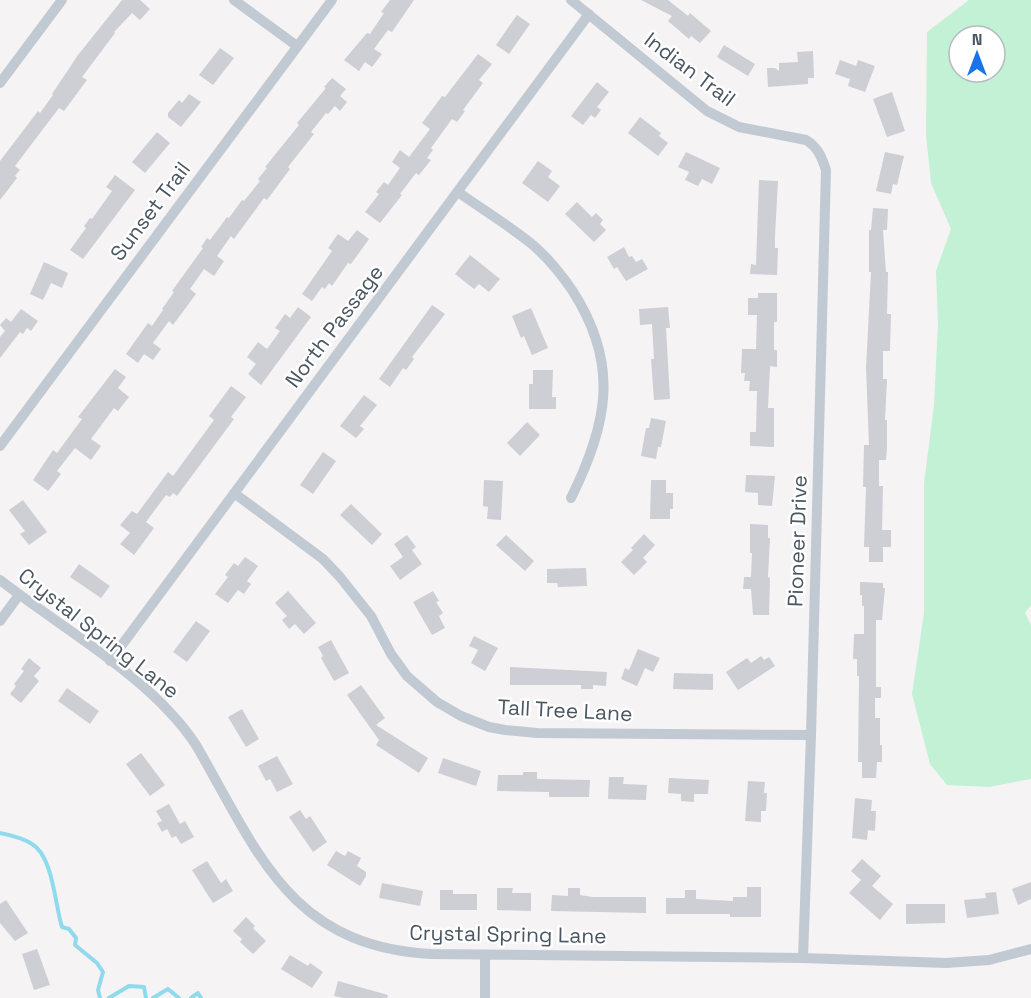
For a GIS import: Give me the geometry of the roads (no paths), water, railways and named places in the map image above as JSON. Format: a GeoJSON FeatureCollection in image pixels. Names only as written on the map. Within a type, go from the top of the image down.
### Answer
{"type":"FeatureCollection","features":[{"type":"Feature","properties":{"kind":"street"},"geometry":{"type":"LineString","coordinates":[[0,83],[62,0]]}},
{"type":"Feature","properties":{"kind":"street"},"geometry":{"type":"LineString","coordinates":[[234,0],[297,46]]}},
{"type":"Feature","properties":{"kind":"street","name":"Sunset Trail"},"geometry":{"type":"LineString","coordinates":[[0,446],[332,0]]}},
{"type":"Feature","properties":{"kind":"street","name":"Indian Trail"},"geometry":{"type":"LineString","coordinates":[[571,0],[707,111],[739,127],[799,138]]}},
{"type":"Feature","properties":{"kind":"street","name":"North Passage"},"geometry":{"type":"LineString","coordinates":[[110,661],[589,14]]}},
{"type":"Feature","properties":{"kind":"street","name":"Pioneer Drive"},"geometry":{"type":"LineString","coordinates":[[799,138],[813,145],[823,159],[826,184],[803,958]]}},
{"type":"Feature","properties":{"kind":"street"},"geometry":{"type":"LineString","coordinates":[[458,192],[534,246],[551,263],[577,299],[592,330],[603,368],[602,410],[589,461],[571,498]]}},
{"type":"Feature","properties":{"kind":"street","name":"Tall Tree Lane"},"geometry":{"type":"LineString","coordinates":[[234,493],[309,547],[340,577],[371,616],[391,654],[407,676],[437,702],[473,721],[505,730],[537,733],[811,735]]}},
{"type":"Feature","properties":{"kind":"street","name":"Crystal Spring Lane"},"geometry":{"type":"LineString","coordinates":[[0,580],[152,694],[187,731],[259,857],[279,883],[302,908],[343,933],[385,948],[407,952],[485,955],[803,958],[946,963],[988,960],[1031,949]]}},
{"type":"Feature","properties":{"kind":"street"},"geometry":{"type":"LineString","coordinates":[[0,621],[19,595]]}},
{"type":"Feature","properties":{"kind":"street"},"geometry":{"type":"LineString","coordinates":[[485,955],[485,998]]}},
{"type":"Feature","properties":{"kind":"waterway"},"geometry":{"type":"LineString","coordinates":[[0,833],[32,844],[45,859],[62,927],[69,929],[76,938],[75,945],[97,963],[103,972],[98,990],[100,998]]}},
{"type":"Feature","properties":{"kind":"waterway"},"geometry":{"type":"LineString","coordinates":[[109,998],[129,986],[144,987],[146,998]]}},
{"type":"Feature","properties":{"kind":"waterway"},"geometry":{"type":"LineString","coordinates":[[153,998],[168,989],[179,998]]}},
{"type":"Feature","properties":{"kind":"waterway"},"geometry":{"type":"LineString","coordinates":[[191,998],[198,993],[201,998]]}}]}
